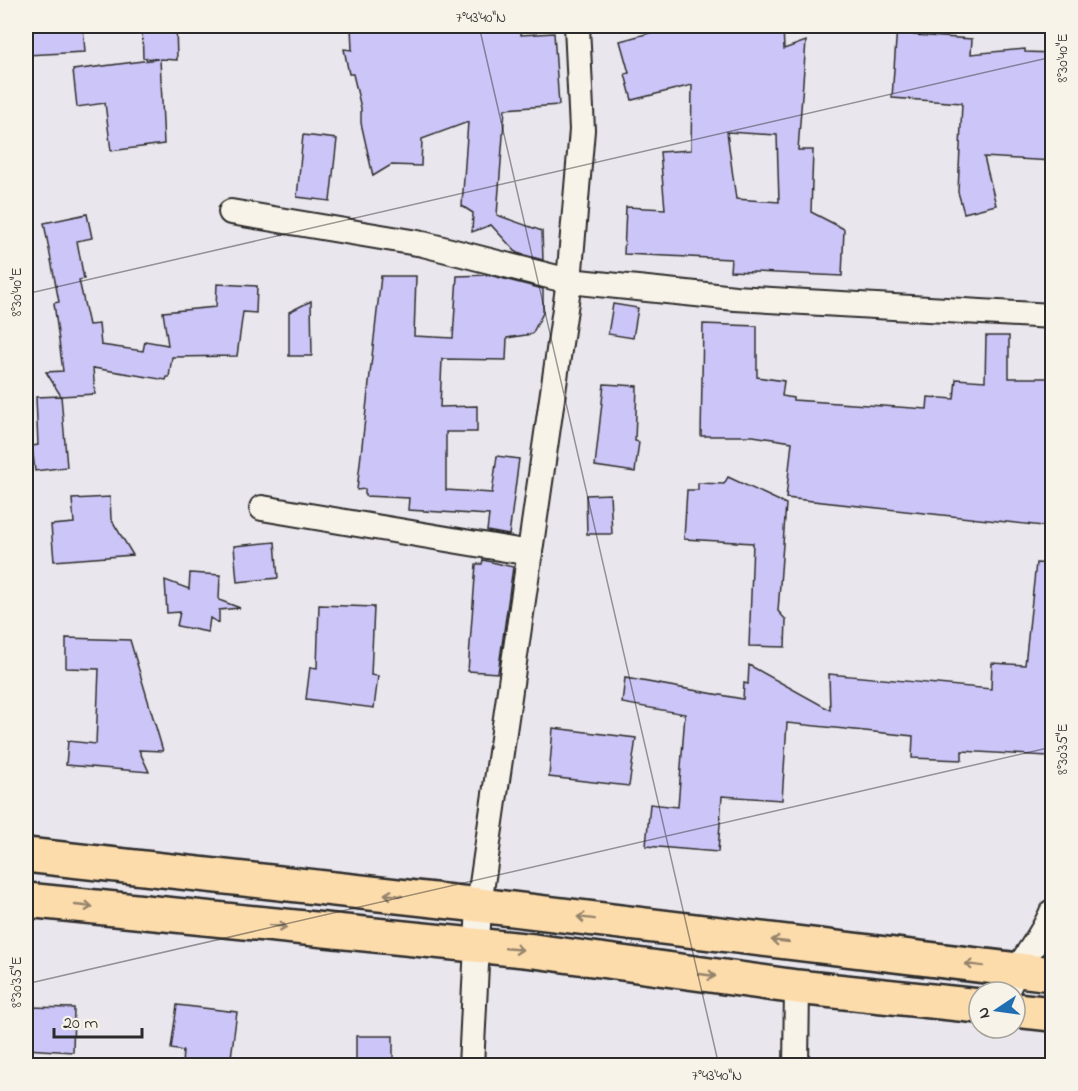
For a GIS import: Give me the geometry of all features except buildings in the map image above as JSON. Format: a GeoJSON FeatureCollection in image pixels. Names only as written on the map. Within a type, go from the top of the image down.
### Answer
{"type":"FeatureCollection","features":[{"type":"Feature","properties":{"kind":"main road"},"geometry":{"type":"LineString","coordinates":[[26,855],[479,905],[1004,980]]}},
{"type":"Feature","properties":{"kind":"main road"},"geometry":{"type":"LineString","coordinates":[[26,900],[534,951],[798,987],[967,1005]]}},
{"type":"Feature","properties":{"kind":"main road"},"geometry":{"type":"LineString","coordinates":[[1017,980],[1053,974]]}},
{"type":"Feature","properties":{"kind":"main road"},"geometry":{"type":"LineString","coordinates":[[1027,1011],[1053,1014]]}},
{"type":"Feature","properties":{"kind":"street"},"geometry":{"type":"LineString","coordinates":[[471,1065],[475,946],[479,905],[569,281],[582,130],[577,26]]}},
{"type":"Feature","properties":{"kind":"street"},"geometry":{"type":"LineString","coordinates":[[231,212],[423,244],[569,281],[735,298],[1053,316]]}},
{"type":"Feature","properties":{"kind":"street"},"geometry":{"type":"LineString","coordinates":[[262,508],[530,553]]}},
{"type":"Feature","properties":{"kind":"street"},"geometry":{"type":"LineString","coordinates":[[1012,980],[1041,938],[1053,912]]}},
{"type":"Feature","properties":{"kind":"street"},"geometry":{"type":"LineString","coordinates":[[796,1065],[798,987]]}}]}
